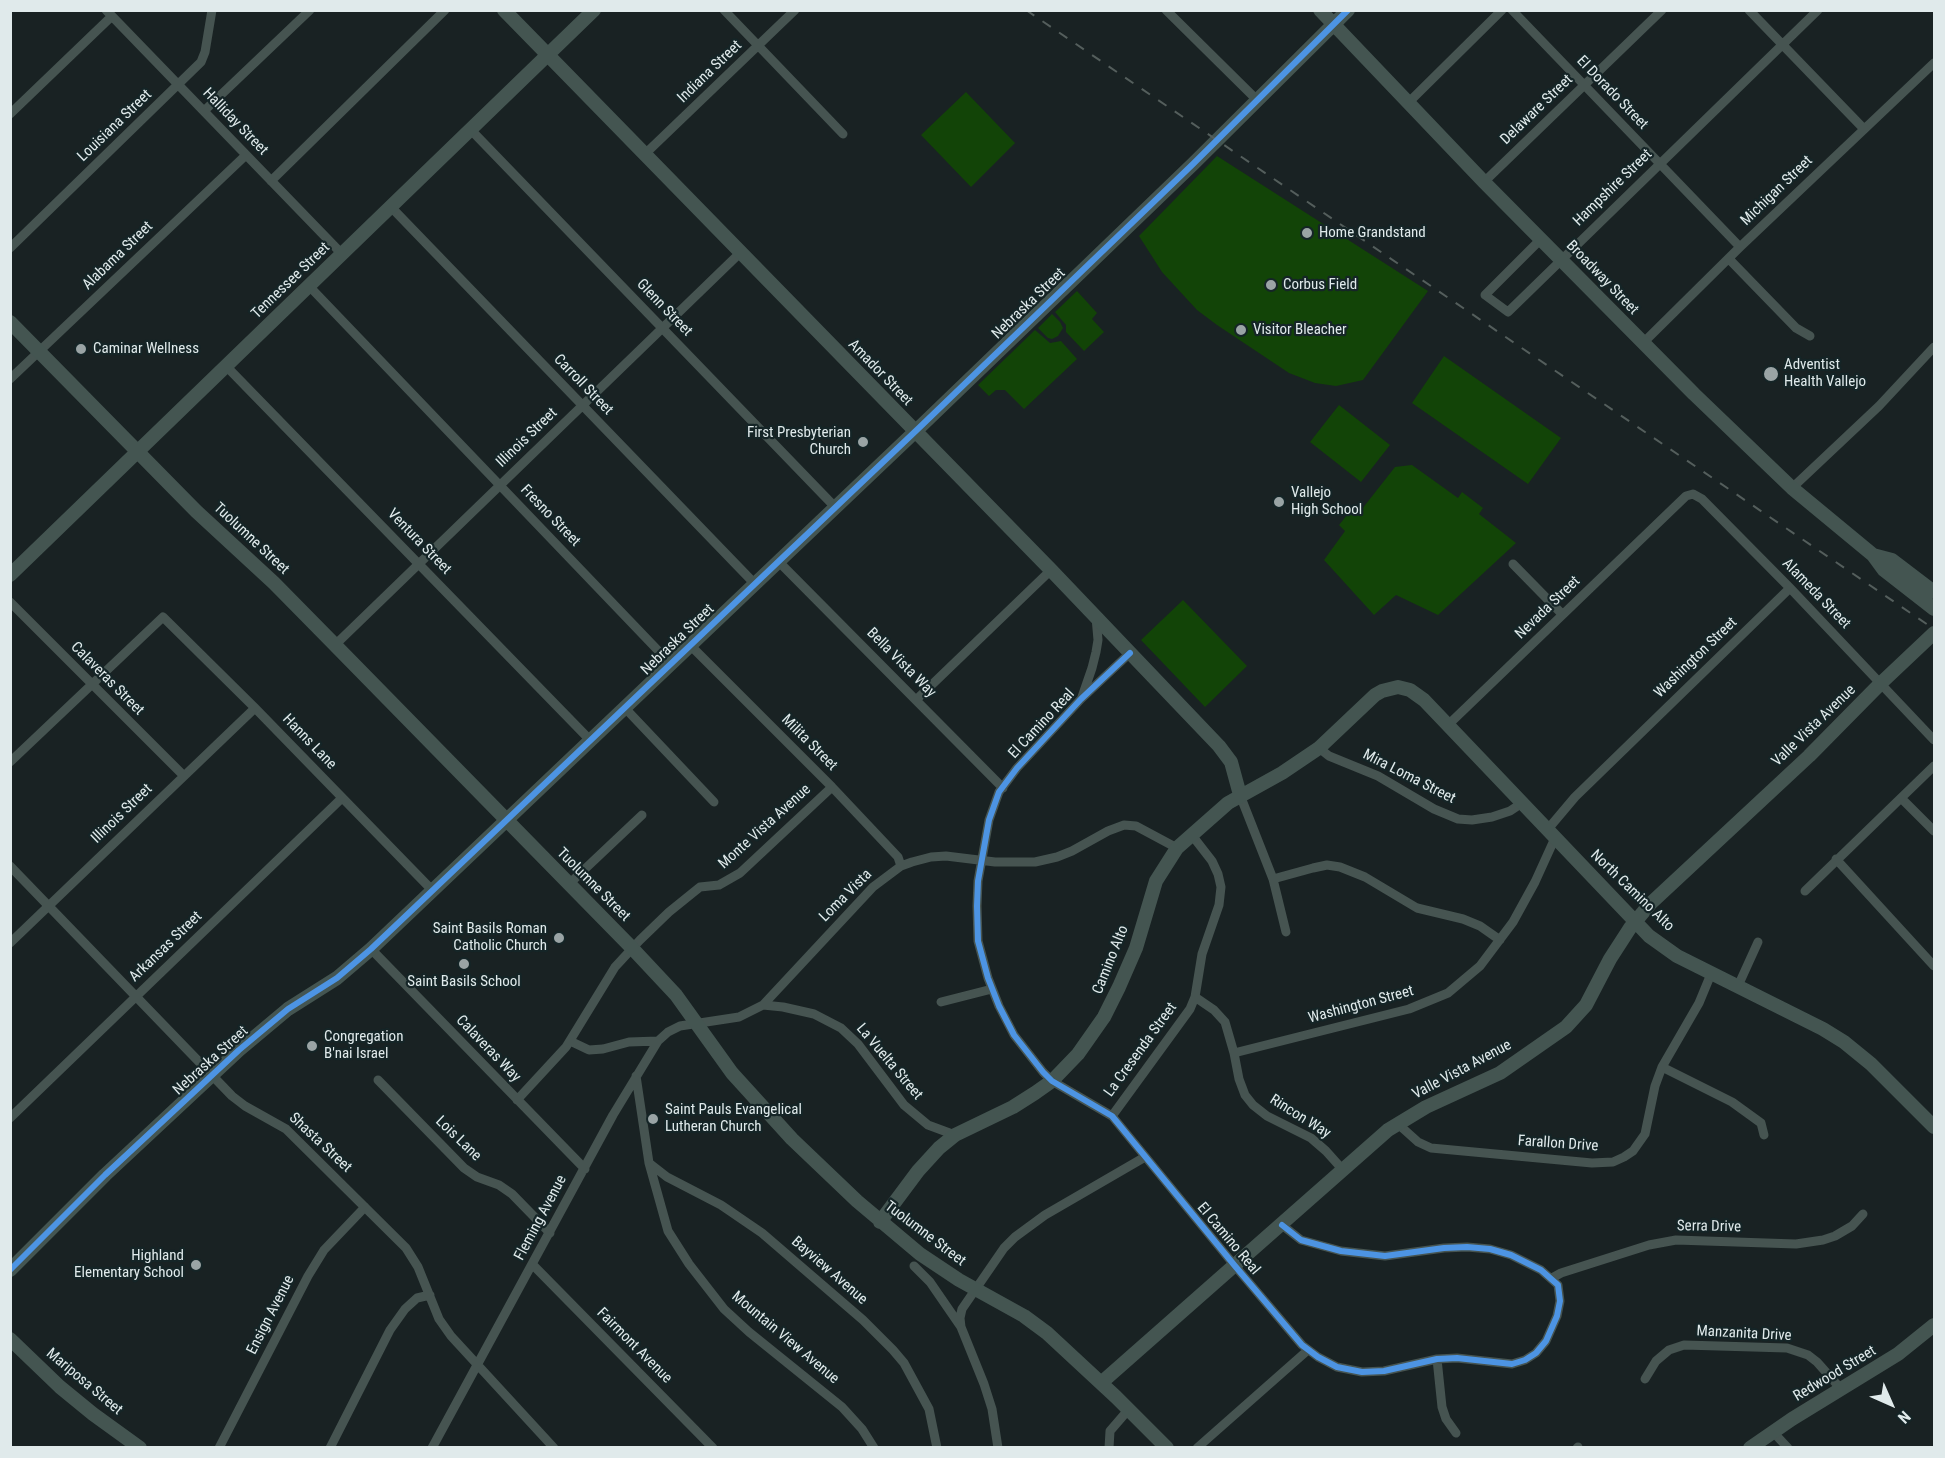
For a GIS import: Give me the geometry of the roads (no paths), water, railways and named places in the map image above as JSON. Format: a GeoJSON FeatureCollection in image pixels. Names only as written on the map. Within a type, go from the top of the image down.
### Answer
{"type":"FeatureCollection","features":[{"type":"Feature","properties":{"kind":"street","name":"Louisiana Street"},"geometry":{"type":"LineString","coordinates":[[10,248],[201,62],[205,52],[212,10]]}},
{"type":"Feature","properties":{"kind":"street"},"geometry":{"type":"LineString","coordinates":[[204,111],[310,10]]}},
{"type":"Feature","properties":{"kind":"street"},"geometry":{"type":"LineString","coordinates":[[271,181],[446,10]]}},
{"type":"Feature","properties":{"kind":"street","name":"Amador Street"},"geometry":{"type":"LineString","coordinates":[[504,10],[1052,570],[1226,754],[1231,762],[1240,795]]}},
{"type":"Feature","properties":{"kind":"street","name":"Tennessee Street"},"geometry":{"type":"LineString","coordinates":[[10,575],[594,10]]}},
{"type":"Feature","properties":{"kind":"street"},"geometry":{"type":"LineString","coordinates":[[724,10],[843,134]]}},
{"type":"Feature","properties":{"kind":"street","name":"Indiana Street"},"geometry":{"type":"LineString","coordinates":[[645,154],[795,10]]}},
{"type":"Feature","properties":{"kind":"street"},"geometry":{"type":"LineString","coordinates":[[1166,10],[1257,100]]}},
{"type":"Feature","properties":{"kind":"street","name":"Broadway Street"},"geometry":{"type":"LineString","coordinates":[[1320,10],[1484,182],[1643,343],[1792,488],[1874,555],[1884,570],[1935,609]]}},
{"type":"Feature","properties":{"kind":"street","name":"Nebraska Street"},"geometry":{"type":"LineString","coordinates":[[10,1270],[105,1175],[212,1075],[288,1009],[337,978],[371,949],[915,432],[1348,10]]}},
{"type":"Feature","properties":{"kind":"street"},"geometry":{"type":"LineString","coordinates":[[1408,103],[1502,10]]}},
{"type":"Feature","properties":{"kind":"street","name":"El Dorado Street"},"geometry":{"type":"LineString","coordinates":[[1512,10],[1740,248]]}},
{"type":"Feature","properties":{"kind":"street","name":"Delaware Street"},"geometry":{"type":"LineString","coordinates":[[1484,182],[1662,10]]}},
{"type":"Feature","properties":{"kind":"street"},"geometry":{"type":"LineString","coordinates":[[1749,10],[1864,129]]}},
{"type":"Feature","properties":{"kind":"street","name":"Hampshire Street"},"geometry":{"type":"LineString","coordinates":[[1541,239],[1485,295],[1508,312],[1818,10]]}},
{"type":"Feature","properties":{"kind":"street","name":"Halliday Street"},"geometry":{"type":"LineString","coordinates":[[109,13],[342,254]]}},
{"type":"Feature","properties":{"kind":"street"},"geometry":{"type":"LineString","coordinates":[[10,114],[109,13]]}},
{"type":"Feature","properties":{"kind":"street","name":"Michigan Street"},"geometry":{"type":"LineString","coordinates":[[1643,343],[1935,63]]}},
{"type":"Feature","properties":{"kind":"street","name":"Glenn Street"},"geometry":{"type":"LineString","coordinates":[[471,130],[835,507]]}},
{"type":"Feature","properties":{"kind":"street","name":"Alabama Street"},"geometry":{"type":"LineString","coordinates":[[10,379],[246,155]]}},
{"type":"Feature","properties":{"kind":"street","name":"Carroll Street"},"geometry":{"type":"LineString","coordinates":[[391,207],[754,583]]}},
{"type":"Feature","properties":{"kind":"street","name":"Illinois Street"},"geometry":{"type":"LineString","coordinates":[[335,645],[741,252]]}},
{"type":"Feature","properties":{"kind":"street"},"geometry":{"type":"LineString","coordinates":[[1729,259],[1796,328],[1810,336]]}},
{"type":"Feature","properties":{"kind":"street","name":"Fresno Street"},"geometry":{"type":"LineString","coordinates":[[309,286],[670,663]]}},
{"type":"Feature","properties":{"kind":"street","name":"Tuolumne Street"},"geometry":{"type":"LineString","coordinates":[[10,322],[196,511],[274,583],[632,948],[676,995],[720,1059],[758,1104],[792,1139],[880,1222],[925,1258],[1037,1326],[1068,1351],[1167,1448]]}},
{"type":"Feature","properties":{"kind":"street"},"geometry":{"type":"LineString","coordinates":[[1792,488],[1879,405],[1935,347]]}},
{"type":"Feature","properties":{"kind":"street","name":"Ventura Street"},"geometry":{"type":"LineString","coordinates":[[226,366],[590,740]]}},
{"type":"Feature","properties":{"kind":"street","name":"Alameda Street"},"geometry":{"type":"LineString","coordinates":[[1670,513],[1686,496],[1693,494],[1699,496],[1935,740]]}},
{"type":"Feature","properties":{"kind":"street","name":"Nevada Street"},"geometry":{"type":"LineString","coordinates":[[1448,725],[1670,513]]}},
{"type":"Feature","properties":{"kind":"street","name":"Broadway Street"},"geometry":{"type":"LineString","coordinates":[[1874,555],[1892,560],[1935,592]]}},
{"type":"Feature","properties":{"kind":"street","name":"Bella Vista Way"},"geometry":{"type":"LineString","coordinates":[[778,561],[1003,788]]}},
{"type":"Feature","properties":{"kind":"street"},"geometry":{"type":"LineString","coordinates":[[1514,564],[1562,615]]}},
{"type":"Feature","properties":{"kind":"street"},"geometry":{"type":"LineString","coordinates":[[916,699],[1052,570]]}},
{"type":"Feature","properties":{"kind":"street","name":"Washington Street"},"geometry":{"type":"LineString","coordinates":[[1234,1053],[1410,1009],[1448,993],[1463,981],[1480,966],[1519,912],[1552,834],[1575,796],[1790,588]]}},
{"type":"Feature","properties":{"kind":"street","name":"Calaveras Street"},"geometry":{"type":"LineString","coordinates":[[10,602],[183,776]]}},
{"type":"Feature","properties":{"kind":"street","name":"Hanns Lane"},"geometry":{"type":"LineString","coordinates":[[92,684],[163,617],[432,890]]}},
{"type":"Feature","properties":{"kind":"street"},"geometry":{"type":"LineString","coordinates":[[1081,699],[1096,652],[1098,640],[1096,617]]}},
{"type":"Feature","properties":{"kind":"street","name":"Valle Vista Avenue"},"geometry":{"type":"LineString","coordinates":[[1101,1383],[1388,1130],[1426,1107],[1500,1072],[1566,1027],[1586,1005],[1610,959],[1635,921],[1657,897],[1809,756],[1935,633]]}},
{"type":"Feature","properties":{"kind":"street","name":"Milita Street"},"geometry":{"type":"LineString","coordinates":[[690,645],[832,787],[898,858],[901,866]]}},
{"type":"Feature","properties":{"kind":"street","name":"El Camino Real"},"geometry":{"type":"LineString","coordinates":[[1130,653],[1081,699],[1017,768],[1003,788],[989,820],[981,860],[977,906],[978,940],[992,989],[1014,1035],[1052,1081],[1112,1116],[1235,1266],[1308,1350],[1337,1367],[1362,1372],[1384,1371],[1437,1359],[1457,1358],[1512,1364],[1525,1360],[1536,1353],[1546,1341],[1557,1316],[1560,1292],[1552,1278]]}},
{"type":"Feature","properties":{"kind":"street"},"geometry":{"type":"LineString","coordinates":[[10,762],[92,684]]}},
{"type":"Feature","properties":{"kind":"street","name":"North Camino Alto"},"geometry":{"type":"LineString","coordinates":[[1362,706],[1383,691],[1398,687],[1406,688],[1424,700],[1649,936],[1677,956],[1823,1029],[1844,1042],[1871,1064],[1935,1127]]}},
{"type":"Feature","properties":{"kind":"street","name":"Camino Alto"},"geometry":{"type":"LineString","coordinates":[[880,1222],[918,1171],[939,1148],[955,1135],[1012,1107],[1052,1081],[1078,1054],[1112,1002],[1136,948],[1161,871],[1191,834],[1228,802],[1282,773],[1319,748],[1362,706]]}},
{"type":"Feature","properties":{"kind":"street","name":"Illinois Street"},"geometry":{"type":"LineString","coordinates":[[10,943],[255,708]]}},
{"type":"Feature","properties":{"kind":"street"},"geometry":{"type":"LineString","coordinates":[[624,708],[714,802]]}},
{"type":"Feature","properties":{"kind":"street","name":"Mira Loma Street"},"geometry":{"type":"LineString","coordinates":[[1319,748],[1332,758],[1372,773],[1434,809],[1458,819],[1472,820],[1492,817],[1510,811],[1522,802]]}},
{"type":"Feature","properties":{"kind":"street"},"geometry":{"type":"LineString","coordinates":[[1805,891],[1935,766]]}},
{"type":"Feature","properties":{"kind":"street","name":"Monte Vista Avenue"},"geometry":{"type":"LineString","coordinates":[[517,1100],[566,1047],[615,967],[632,948],[669,912],[700,887],[719,885],[740,873],[832,787]]}},
{"type":"Feature","properties":{"kind":"street"},"geometry":{"type":"LineString","coordinates":[[1240,795],[1273,879],[1286,932]]}},
{"type":"Feature","properties":{"kind":"street","name":"Arkansas Street"},"geometry":{"type":"LineString","coordinates":[[10,1118],[342,798]]}},
{"type":"Feature","properties":{"kind":"street"},"geometry":{"type":"LineString","coordinates":[[1901,798],[1935,831]]}},
{"type":"Feature","properties":{"kind":"street"},"geometry":{"type":"LineString","coordinates":[[569,884],[642,815]]}},
{"type":"Feature","properties":{"kind":"street","name":"Loma Vista"},"geometry":{"type":"LineString","coordinates":[[696,1024],[739,1017],[763,1005],[873,887],[901,866],[931,857],[946,856],[1015,863],[1035,862],[1072,851],[1124,825],[1136,826],[1178,848]]}},
{"type":"Feature","properties":{"kind":"street","name":"La Cresenda Street"},"geometry":{"type":"LineString","coordinates":[[1112,1116],[1190,1009],[1196,997],[1202,954],[1219,905],[1221,887],[1212,861],[1191,834]]}},
{"type":"Feature","properties":{"kind":"street"},"geometry":{"type":"LineString","coordinates":[[1836,859],[1935,966]]}},
{"type":"Feature","properties":{"kind":"street"},"geometry":{"type":"LineString","coordinates":[[1273,879],[1327,865],[1340,867],[1365,877],[1417,908],[1463,919],[1480,926],[1500,940]]}},
{"type":"Feature","properties":{"kind":"street","name":"Shasta Street"},"geometry":{"type":"LineString","coordinates":[[10,866],[232,1096],[286,1129],[406,1248],[417,1267],[439,1319],[451,1336],[554,1448]]}},
{"type":"Feature","properties":{"kind":"street"},"geometry":{"type":"LineString","coordinates":[[1738,986],[1758,942]]}},
{"type":"Feature","properties":{"kind":"street","name":"Calaveras Way"},"geometry":{"type":"LineString","coordinates":[[371,949],[585,1169]]}},
{"type":"Feature","properties":{"kind":"street","name":"Farallon Drive"},"geometry":{"type":"LineString","coordinates":[[1398,1124],[1418,1142],[1431,1148],[1592,1163],[1613,1162],[1633,1151],[1645,1134],[1655,1086],[1662,1067],[1699,1003],[1711,974]]}},
{"type":"Feature","properties":{"kind":"street"},"geometry":{"type":"LineString","coordinates":[[941,1002],[992,989]]}},
{"type":"Feature","properties":{"kind":"street","name":"Rincon Way"},"geometry":{"type":"LineString","coordinates":[[1196,997],[1214,1010],[1225,1022],[1239,1079],[1245,1095],[1253,1105],[1267,1116],[1311,1138],[1343,1170]]}},
{"type":"Feature","properties":{"kind":"street","name":"La Vuelta Street"},"geometry":{"type":"LineString","coordinates":[[763,1005],[814,1014],[841,1028],[858,1044],[904,1105],[928,1125],[955,1135]]}},
{"type":"Feature","properties":{"kind":"street","name":"Fleming Avenue"},"geometry":{"type":"LineString","coordinates":[[432,1448],[636,1076],[658,1041],[668,1032],[678,1026],[696,1024]]}},
{"type":"Feature","properties":{"kind":"street"},"geometry":{"type":"LineString","coordinates":[[570,1041],[589,1050],[629,1042],[658,1041]]}},
{"type":"Feature","properties":{"kind":"street"},"geometry":{"type":"LineString","coordinates":[[1662,1067],[1732,1102],[1761,1123],[1764,1135]]}},
{"type":"Feature","properties":{"kind":"street","name":"Mountain View Avenue"},"geometry":{"type":"LineString","coordinates":[[636,1076],[649,1163],[668,1231],[723,1309],[842,1407],[862,1429],[874,1448]]}},
{"type":"Feature","properties":{"kind":"street","name":"Lois Lane"},"geometry":{"type":"LineString","coordinates":[[378,1080],[464,1168],[512,1194],[550,1233]]}},
{"type":"Feature","properties":{"kind":"street"},"geometry":{"type":"LineString","coordinates":[[961,1327],[962,1309],[1004,1248],[1027,1227],[1145,1157]]}},
{"type":"Feature","properties":{"kind":"street","name":"Bayview Avenue"},"geometry":{"type":"LineString","coordinates":[[649,1163],[667,1177],[722,1205],[762,1233],[863,1320],[904,1363],[929,1410],[937,1448]]}},
{"type":"Feature","properties":{"kind":"street","name":"Ensign Avenue"},"geometry":{"type":"LineString","coordinates":[[219,1448],[308,1276],[324,1250],[365,1207]]}},
{"type":"Feature","properties":{"kind":"street","name":"Serra Drive"},"geometry":{"type":"LineString","coordinates":[[1552,1278],[1561,1273],[1649,1245],[1676,1240],[1796,1244],[1816,1241],[1835,1236],[1852,1227],[1863,1214]]}},
{"type":"Feature","properties":{"kind":"street"},"geometry":{"type":"LineString","coordinates":[[1282,1225],[1301,1240],[1341,1251],[1385,1256],[1444,1248],[1490,1249],[1531,1264],[1552,1278]]}},
{"type":"Feature","properties":{"kind":"street","name":"Fairmont Avenue"},"geometry":{"type":"LineString","coordinates":[[533,1265],[713,1448]]}},
{"type":"Feature","properties":{"kind":"street"},"geometry":{"type":"LineString","coordinates":[[914,1266],[930,1282],[961,1327],[992,1410],[998,1448]]}},
{"type":"Feature","properties":{"kind":"street"},"geometry":{"type":"LineString","coordinates":[[330,1448],[390,1330],[405,1309],[417,1298],[430,1295]]}},
{"type":"Feature","properties":{"kind":"street","name":"Redwood Street"},"geometry":{"type":"LineString","coordinates":[[1750,1448],[1898,1354],[1935,1325]]}},
{"type":"Feature","properties":{"kind":"street","name":"Mariposa Street"},"geometry":{"type":"LineString","coordinates":[[10,1339],[60,1387],[140,1448]]}},
{"type":"Feature","properties":{"kind":"street","name":"Manzanita Drive"},"geometry":{"type":"LineString","coordinates":[[1645,1379],[1656,1361],[1669,1350],[1684,1345],[1787,1348],[1808,1355],[1841,1389]]}},
{"type":"Feature","properties":{"kind":"street"},"geometry":{"type":"LineString","coordinates":[[1197,1448],[1308,1350]]}},
{"type":"Feature","properties":{"kind":"street"},"geometry":{"type":"LineString","coordinates":[[1437,1359],[1442,1407],[1446,1419],[1456,1433]]}},
{"type":"Feature","properties":{"kind":"street"},"geometry":{"type":"LineString","coordinates":[[1109,1448],[1110,1431],[1129,1409]]}},
{"type":"Feature","properties":{"kind":"street"},"geometry":{"type":"LineString","coordinates":[[1773,1432],[1788,1448]]}},
{"type":"Feature","properties":{"kind":"railway"},"geometry":{"type":"LineString","coordinates":[[1026,10],[1934,629]]}},
{"type":"Feature","properties":{"kind":"place","name":"Home Grandstand"},"geometry":{"type":"Point","coordinates":[1307,233]}},
{"type":"Feature","properties":{"kind":"place","name":"Corbus Field"},"geometry":{"type":"Point","coordinates":[1271,285]}},
{"type":"Feature","properties":{"kind":"place","name":"Visitor Bleacher"},"geometry":{"type":"Point","coordinates":[1241,330]}},
{"type":"Feature","properties":{"kind":"place","name":"Caminar Wellness"},"geometry":{"type":"Point","coordinates":[81,349]}},
{"type":"Feature","properties":{"kind":"place","name":"Adventist Health Vallejo"},"geometry":{"type":"Point","coordinates":[1771,374]}},
{"type":"Feature","properties":{"kind":"place","name":"First Presbyterian Church"},"geometry":{"type":"Point","coordinates":[863,442]}},
{"type":"Feature","properties":{"kind":"place","name":"Vallejo High School"},"geometry":{"type":"Point","coordinates":[1279,502]}},
{"type":"Feature","properties":{"kind":"place","name":"Saint Basils Roman Catholic Church"},"geometry":{"type":"Point","coordinates":[559,938]}},
{"type":"Feature","properties":{"kind":"place","name":"Saint Basils School"},"geometry":{"type":"Point","coordinates":[464,964]}},
{"type":"Feature","properties":{"kind":"place","name":"Congregation B'nai Israel"},"geometry":{"type":"Point","coordinates":[312,1046]}},
{"type":"Feature","properties":{"kind":"place","name":"Saint Pauls Evangelical Lutheran Church"},"geometry":{"type":"Point","coordinates":[653,1119]}},
{"type":"Feature","properties":{"kind":"place","name":"Highland Elementary School"},"geometry":{"type":"Point","coordinates":[196,1265]}}]}
